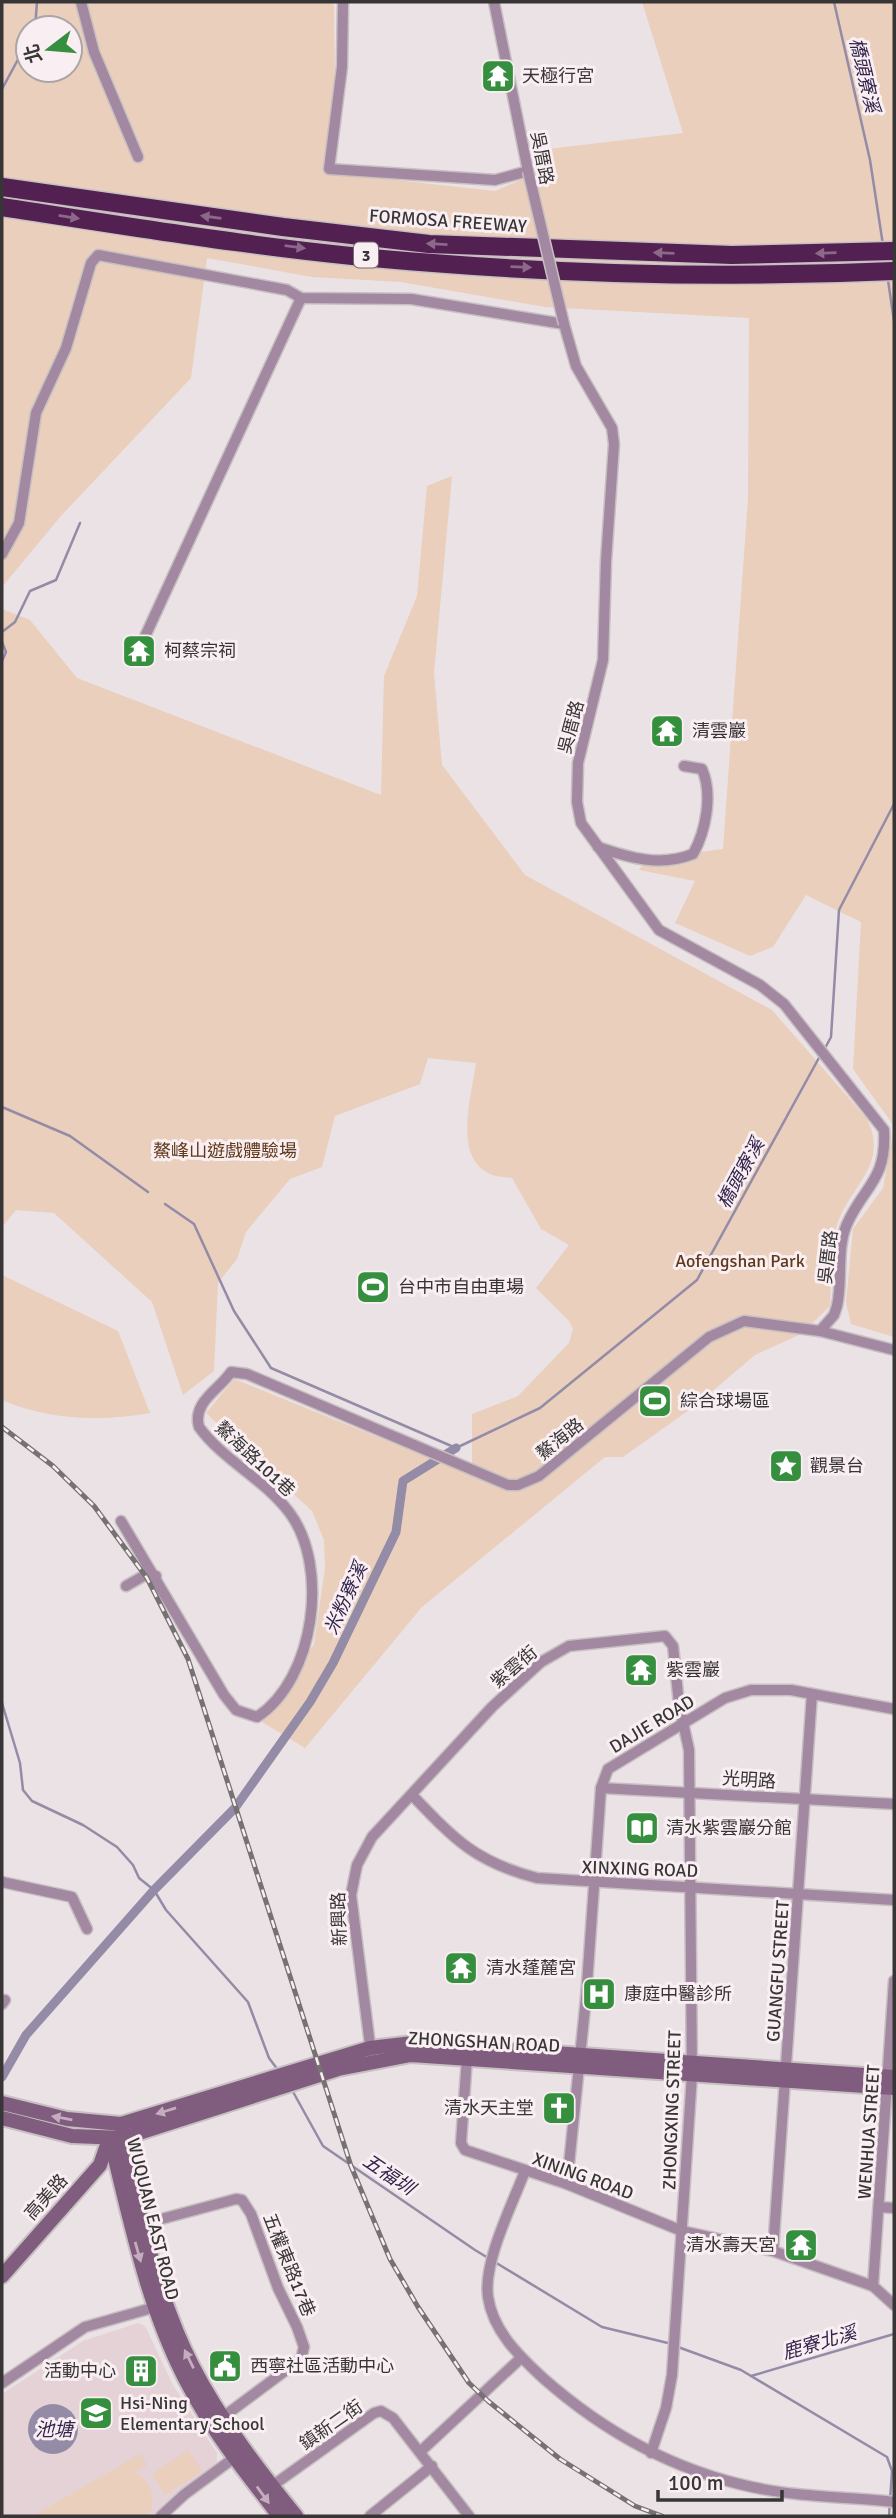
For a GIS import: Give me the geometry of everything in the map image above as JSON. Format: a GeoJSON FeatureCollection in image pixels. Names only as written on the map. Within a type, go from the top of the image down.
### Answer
{"type":"FeatureCollection","features":[{"type":"Feature","properties":{"kind":"highway","name":"FORMOSA FREEWAY"},"geometry":{"type":"LineString","coordinates":[[2,187],[228,220],[429,244],[732,255],[894,251]]}},
{"type":"Feature","properties":{"kind":"highway","name":"3"},"geometry":{"type":"LineString","coordinates":[[2,207],[206,237],[432,263],[733,276],[894,271]]}},
{"type":"Feature","properties":{"kind":"street"},"geometry":{"type":"LineString","coordinates":[[82,2],[94,51],[138,157]]}},
{"type":"Feature","properties":{"kind":"street"},"geometry":{"type":"LineString","coordinates":[[343,2],[342,67],[329,169],[495,180],[528,171]]}},
{"type":"Feature","properties":{"kind":"street","name":"吳厝路"},"geometry":{"type":"LineString","coordinates":[[494,2],[528,171],[564,324],[576,366],[612,428],[614,444],[603,660],[578,763],[579,813],[597,847],[659,930],[760,985],[784,1004],[884,1129],[883,1158],[873,1186],[847,1224],[837,1306],[820,1331]]}},
{"type":"Feature","properties":{"kind":"street"},"geometry":{"type":"LineString","coordinates":[[2,554],[19,523],[36,413],[66,348],[93,259],[98,255],[287,290],[301,298],[411,299],[564,324]]}},
{"type":"Feature","properties":{"kind":"street"},"geometry":{"type":"LineString","coordinates":[[136,656],[301,298]]}},
{"type":"Feature","properties":{"kind":"street"},"geometry":{"type":"LineString","coordinates":[[597,847],[656,862],[679,860],[693,854],[701,839],[708,782],[702,769],[684,766]]}},
{"type":"Feature","properties":{"kind":"street","name":"鰲海路"},"geometry":{"type":"LineString","coordinates":[[231,1372],[247,1374],[508,1485],[518,1485],[539,1476],[709,1337],[744,1321],[820,1331],[894,1350]]}},
{"type":"Feature","properties":{"kind":"street","name":"鰲海路101巷"},"geometry":{"type":"LineString","coordinates":[[156,1576],[236,1710],[253,1717],[265,1712],[304,1655],[309,1631],[310,1569],[304,1537],[287,1508],[199,1427],[197,1419],[201,1404],[231,1372]]}},
{"type":"Feature","properties":{"kind":"street"},"geometry":{"type":"LineString","coordinates":[[121,1521],[156,1576]]}},
{"type":"Feature","properties":{"kind":"street"},"geometry":{"type":"LineString","coordinates":[[126,1586],[147,1574],[156,1576]]}},
{"type":"Feature","properties":{"kind":"street","name":"紫雲街"},"geometry":{"type":"LineString","coordinates":[[413,1796],[492,1707],[541,1662],[569,1646],[666,1636],[673,1646],[679,1704],[685,1723]]}},
{"type":"Feature","properties":{"kind":"street","name":"DAJIE ROAD"},"geometry":{"type":"LineString","coordinates":[[601,1788],[614,1763],[725,1698],[751,1690],[776,1689],[894,1709]]}},
{"type":"Feature","properties":{"kind":"street","name":"GUANGFU STREET"},"geometry":{"type":"LineString","coordinates":[[773,2250],[813,1694]]}},
{"type":"Feature","properties":{"kind":"street","name":"ZHONGXING STREET"},"geometry":{"type":"LineString","coordinates":[[651,2454],[666,2408],[672,2375],[692,2069],[691,1886],[685,1723]]}},
{"type":"Feature","properties":{"kind":"street"},"geometry":{"type":"LineString","coordinates":[[567,2184],[580,2061],[601,1788]]}},
{"type":"Feature","properties":{"kind":"street","name":"光明路"},"geometry":{"type":"LineString","coordinates":[[601,1788],[894,1804]]}},
{"type":"Feature","properties":{"kind":"street","name":"XINXING ROAD"},"geometry":{"type":"LineString","coordinates":[[413,1796],[468,1850],[492,1864],[537,1878],[894,1900]]}},
{"type":"Feature","properties":{"kind":"street","name":"新興路"},"geometry":{"type":"LineString","coordinates":[[371,2054],[351,1895],[357,1865],[372,1838],[413,1796]]}},
{"type":"Feature","properties":{"kind":"street"},"geometry":{"type":"LineString","coordinates":[[2,1882],[72,1897],[87,1928]]}},
{"type":"Feature","properties":{"kind":"street","name":"WENHUA STREET"},"geometry":{"type":"LineString","coordinates":[[873,2286],[891,2082],[894,1981]]}},
{"type":"Feature","properties":{"kind":"street","name":"ZHONGSHAN ROAD"},"geometry":{"type":"LineString","coordinates":[[3,2109],[72,2136],[118,2133],[413,2043],[580,2061]]}},
{"type":"Feature","properties":{"kind":"street","name":"ZHONGSHAN ROAD"},"geometry":{"type":"LineString","coordinates":[[371,2054],[580,2061],[891,2082]]}},
{"type":"Feature","properties":{"kind":"street","name":"XINING ROAD"},"geometry":{"type":"LineString","coordinates":[[467,2057],[462,2147],[567,2184],[682,2231],[773,2250],[873,2286],[894,2305]]}},
{"type":"Feature","properties":{"kind":"street","name":"WUQUAN EAST ROAD"},"geometry":{"type":"LineString","coordinates":[[118,2133],[138,2225],[160,2306],[189,2388],[240,2453],[296,2516]]}},
{"type":"Feature","properties":{"kind":"street","name":"高美路"},"geometry":{"type":"LineString","coordinates":[[2,2276],[100,2165],[118,2133]]}},
{"type":"Feature","properties":{"kind":"street"},"geometry":{"type":"LineString","coordinates":[[524,2171],[489,2268],[487,2294],[492,2320],[521,2358],[564,2397],[651,2454],[715,2478],[755,2488],[894,2502]]}},
{"type":"Feature","properties":{"kind":"street","name":"五權東路17巷"},"geometry":{"type":"LineString","coordinates":[[138,2225],[200,2207],[242,2200],[251,2214],[278,2288],[304,2347],[301,2359],[223,2417]]}},
{"type":"Feature","properties":{"kind":"street"},"geometry":{"type":"LineString","coordinates":[[879,2207],[894,2208]]}},
{"type":"Feature","properties":{"kind":"street"},"geometry":{"type":"LineString","coordinates":[[2,2383],[85,2327],[160,2306]]}},
{"type":"Feature","properties":{"kind":"street","name":"WUQUAN EAST ROAD"},"geometry":{"type":"LineString","coordinates":[[160,2306],[223,2417],[240,2453],[279,2516]]}},
{"type":"Feature","properties":{"kind":"street"},"geometry":{"type":"LineString","coordinates":[[421,2451],[521,2358]]}},
{"type":"Feature","properties":{"kind":"street","name":"鎮新二街"},"geometry":{"type":"LineString","coordinates":[[272,2486],[380,2411],[393,2418],[470,2516]]}},
{"type":"Feature","properties":{"kind":"street"},"geometry":{"type":"LineString","coordinates":[[161,2516],[185,2494],[240,2453]]}},
{"type":"Feature","properties":{"kind":"street"},"geometry":{"type":"LineString","coordinates":[[369,2516],[432,2466]]}},
{"type":"Feature","properties":{"kind":"shaded area","name":"Hsi-Ning Elementary School"},"geometry":{"type":"Polygon","coordinates":[[[138,2323],[145,2326],[173,2385],[217,2453],[217,2462],[153,2516],[2,2516],[2,2394],[83,2341],[138,2323]]]}},
{"type":"Feature","properties":{"kind":"green space"},"geometry":{"type":"Polygon","coordinates":[[[2,2],[334,2],[335,93],[323,172],[495,191],[539,172],[531,151],[683,133],[642,2],[894,2],[894,1126],[853,1069],[861,922],[806,895],[773,947],[750,956],[675,923],[695,881],[639,870],[647,859],[723,849],[748,499],[749,318],[545,307],[401,282],[312,277],[207,258],[191,378],[60,517],[2,587],[2,2]]]}},
{"type":"Feature","properties":{"kind":"green space"},"geometry":{"type":"Polygon","coordinates":[[[452,476],[434,673],[442,765],[525,875],[772,1010],[867,1119],[874,1148],[867,1171],[836,1229],[832,1250],[830,1306],[801,1334],[755,1355],[696,1405],[623,1457],[605,1457],[422,1607],[305,1748],[262,1722],[314,1644],[325,1568],[324,1540],[312,1511],[206,1413],[234,1379],[472,1475],[472,1414],[518,1396],[569,1343],[573,1329],[569,1321],[536,1288],[569,1245],[541,1229],[512,1178],[490,1174],[478,1166],[471,1154],[467,1124],[476,1063],[428,1058],[420,1084],[335,1116],[322,1167],[290,1179],[246,1232],[237,1259],[218,1283],[214,1371],[183,1395],[152,1302],[54,1213],[16,1210],[2,1227],[2,609],[30,620],[77,678],[381,795],[384,676],[417,596],[427,486],[452,476]]]}},
{"type":"Feature","properties":{"kind":"green space"},"geometry":{"type":"Polygon","coordinates":[[[894,1127],[894,1337],[851,1324],[846,1303],[853,1229],[883,1188],[894,1127]]]}},
{"type":"Feature","properties":{"kind":"green space"},"geometry":{"type":"Polygon","coordinates":[[[2,1275],[118,1331],[150,1413],[113,1418],[75,1417],[38,1412],[2,1400],[2,1275]]]}},
{"type":"Feature","properties":{"kind":"green space"},"geometry":{"type":"Polygon","coordinates":[[[188,2450],[202,2471],[165,2495],[152,2474],[188,2450]]]}},
{"type":"Feature","properties":{"kind":"green space"},"geometry":{"type":"Polygon","coordinates":[[[140,2454],[147,2465],[135,2472],[149,2486],[153,2497],[148,2516],[33,2516],[140,2454]]]}},
{"type":"Feature","properties":{"kind":"water","name":"池塘"},"geometry":{"type":"Polygon","coordinates":[[[53,2404],[71,2411],[78,2429],[71,2447],[53,2454],[35,2447],[28,2429],[35,2411],[53,2404]]]}},
{"type":"Feature","properties":{"kind":"waterway"},"geometry":{"type":"LineString","coordinates":[[36,14],[37,2]]}},
{"type":"Feature","properties":{"kind":"waterway","name":"橋頭寮溪"},"geometry":{"type":"LineString","coordinates":[[834,2],[870,160],[883,245]]}},
{"type":"Feature","properties":{"kind":"waterway"},"geometry":{"type":"LineString","coordinates":[[2,89],[14,67]]}},
{"type":"Feature","properties":{"kind":"waterway","name":"橋頭寮溪"},"geometry":{"type":"LineString","coordinates":[[888,280],[894,321]]}},
{"type":"Feature","properties":{"kind":"waterway"},"geometry":{"type":"LineString","coordinates":[[2,632],[15,622],[30,591],[56,580],[80,523]]}},
{"type":"Feature","properties":{"kind":"waterway"},"geometry":{"type":"LineString","coordinates":[[2,642],[6,652],[2,661]]}},
{"type":"Feature","properties":{"kind":"waterway","name":"橋頭寮溪"},"geometry":{"type":"LineString","coordinates":[[824,1050],[831,1037],[839,910],[894,804]]}},
{"type":"Feature","properties":{"kind":"waterway","name":"橋頭寮溪"},"geometry":{"type":"LineString","coordinates":[[165,1204],[194,1224],[234,1311],[271,1368],[456,1448],[540,1408],[697,1280],[820,1056]]}},
{"type":"Feature","properties":{"kind":"waterway","name":"米粉寮溪"},"geometry":{"type":"LineString","coordinates":[[2,1107],[70,1136],[148,1192]]}},
{"type":"Feature","properties":{"kind":"waterway","name":"米粉寮溪"},"geometry":{"type":"LineString","coordinates":[[2,2077],[26,2035],[154,1890],[235,1808],[310,1702],[333,1663],[396,1532],[403,1481],[456,1448]]}},
{"type":"Feature","properties":{"kind":"waterway","name":"五福圳"},"geometry":{"type":"LineString","coordinates":[[2,1703],[20,1763],[23,1790],[32,1801],[83,1825],[117,1847],[133,1865],[139,1878],[154,1890],[166,1910],[248,2002],[269,2058],[278,2070]]}},
{"type":"Feature","properties":{"kind":"waterway","name":"五福圳"},"geometry":{"type":"LineString","coordinates":[[292,2090],[323,2146],[475,2250],[602,2327],[672,2344]]}},
{"type":"Feature","properties":{"kind":"waterway","name":"鹿寮北溪"},"geometry":{"type":"LineString","coordinates":[[751,2376],[894,2334]]}},
{"type":"Feature","properties":{"kind":"waterway","name":"五福圳"},"geometry":{"type":"LineString","coordinates":[[678,2347],[741,2370],[887,2457],[892,2471],[889,2516]]}},
{"type":"Feature","properties":{"kind":"railway"},"geometry":{"type":"LineString","coordinates":[[2,1427],[53,1466],[94,1506],[147,1578],[188,1659],[351,2166],[390,2259],[418,2307],[469,2383],[488,2401],[560,2459],[635,2506],[662,2516]]}},
{"type":"Feature","properties":{"kind":"place","name":"天極行宮"},"geometry":{"type":"Point","coordinates":[498,76]}},
{"type":"Feature","properties":{"kind":"place","name":"柯蔡宗祠"},"geometry":{"type":"Point","coordinates":[139,651]}},
{"type":"Feature","properties":{"kind":"place","name":"清雲巖"},"geometry":{"type":"Point","coordinates":[667,731]}},
{"type":"Feature","properties":{"kind":"place","name":"台中市自由車場"},"geometry":{"type":"Point","coordinates":[373,1287]}},
{"type":"Feature","properties":{"kind":"place","name":"綜合球場區"},"geometry":{"type":"Point","coordinates":[655,1401]}},
{"type":"Feature","properties":{"kind":"place","name":"觀景台"},"geometry":{"type":"Point","coordinates":[786,1466]}},
{"type":"Feature","properties":{"kind":"place","name":"紫雲巖"},"geometry":{"type":"Point","coordinates":[641,1670]}},
{"type":"Feature","properties":{"kind":"place","name":"清水紫雲巖分館"},"geometry":{"type":"Point","coordinates":[642,1828]}},
{"type":"Feature","properties":{"kind":"place","name":"清水蓬麓宮"},"geometry":{"type":"Point","coordinates":[461,1968]}},
{"type":"Feature","properties":{"kind":"place","name":"康庭中醫診所"},"geometry":{"type":"Point","coordinates":[599,1994]}},
{"type":"Feature","properties":{"kind":"place","name":"清水天主堂"},"geometry":{"type":"Point","coordinates":[559,2108]}},
{"type":"Feature","properties":{"kind":"place","name":"清水壽天宮"},"geometry":{"type":"Point","coordinates":[801,2245]}},
{"type":"Feature","properties":{"kind":"place","name":"西寧社區活動中心"},"geometry":{"type":"Point","coordinates":[225,2366]}},
{"type":"Feature","properties":{"kind":"place","name":"活動中心"},"geometry":{"type":"Point","coordinates":[141,2371]}},
{"type":"Feature","properties":{"kind":"place","name":"Hsi-Ning Elementary School"},"geometry":{"type":"Point","coordinates":[96,2413]}},
{"type":"Feature","properties":{"kind":"park label","name":"鰲峰山遊戲體驗場"},"geometry":{"type":"Point","coordinates":[225,1151]}},
{"type":"Feature","properties":{"kind":"park label","name":"Aofengshan Park"},"geometry":{"type":"Point","coordinates":[740,1261]}}]}
